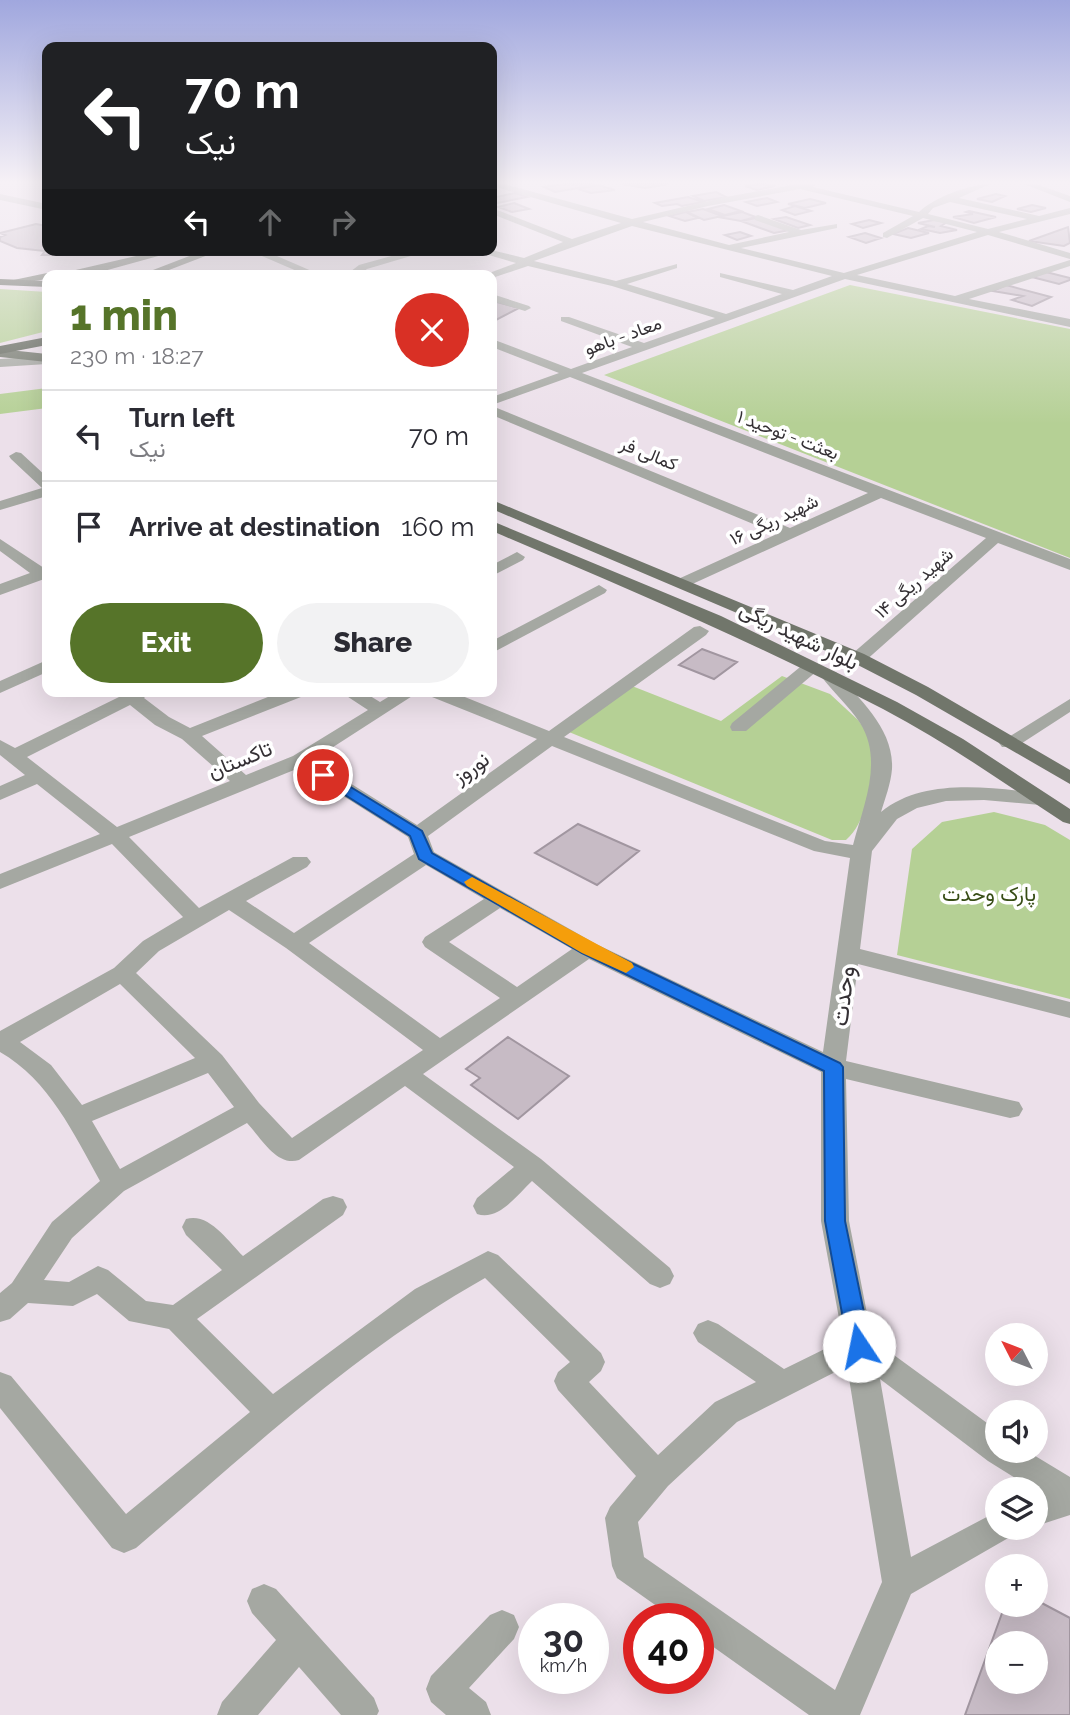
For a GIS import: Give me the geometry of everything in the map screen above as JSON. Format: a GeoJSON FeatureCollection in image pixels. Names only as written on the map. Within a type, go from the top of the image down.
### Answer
{"type":"FeatureCollection","features":[{"type":"Feature","properties":{"kind":"highway"},"geometry":{"type":"LineString","coordinates":[[4,282],[42,284]]}},
{"type":"Feature","properties":{"kind":"highway"},"geometry":{"type":"LineString","coordinates":[[0,352],[42,342]]}},
{"type":"Feature","properties":{"kind":"main road"},"geometry":{"type":"LineString","coordinates":[[91,270],[120,264]]}},
{"type":"Feature","properties":{"kind":"main road"},"geometry":{"type":"LineString","coordinates":[[159,270],[176,264]]}},
{"type":"Feature","properties":{"kind":"main road"},"geometry":{"type":"LineString","coordinates":[[4,282],[42,277]]}},
{"type":"Feature","properties":{"kind":"main road"},"geometry":{"type":"LineString","coordinates":[[0,352],[42,358]]}},
{"type":"Feature","properties":{"kind":"main road","name":"بلوار شهید ریگی"},"geometry":{"type":"LineString","coordinates":[[497,506],[858,658],[922,691],[1070,778]]}},
{"type":"Feature","properties":{"kind":"main road","name":"بلوار شهید ریگی"},"geometry":{"type":"LineString","coordinates":[[497,528],[715,620],[830,676],[922,723],[1070,818]]}},
{"type":"Feature","properties":{"kind":"street"},"geometry":{"type":"LineString","coordinates":[[497,272],[522,264]]}},
{"type":"Feature","properties":{"kind":"street"},"geometry":{"type":"LineString","coordinates":[[536,264],[616,284],[727,318]]}},
{"type":"Feature","properties":{"kind":"street"},"geometry":{"type":"LineString","coordinates":[[794,264],[1070,323]]}},
{"type":"Feature","properties":{"kind":"street","name":"معاد - باهو"},"geometry":{"type":"LineString","coordinates":[[497,399],[883,264]]}},
{"type":"Feature","properties":{"kind":"street"},"geometry":{"type":"LineString","coordinates":[[954,300],[1067,264]]}},
{"type":"Feature","properties":{"kind":"street"},"geometry":{"type":"LineString","coordinates":[[616,284],[673,266]]}},
{"type":"Feature","properties":{"kind":"street"},"geometry":{"type":"LineString","coordinates":[[724,275],[794,294]]}},
{"type":"Feature","properties":{"kind":"street"},"geometry":{"type":"LineString","coordinates":[[497,299],[525,308]]}},
{"type":"Feature","properties":{"kind":"street"},"geometry":{"type":"LineString","coordinates":[[565,319],[643,348]]}},
{"type":"Feature","properties":{"kind":"street","name":"بعثت - توحید ۱"},"geometry":{"type":"LineString","coordinates":[[497,345],[1070,565]]}},
{"type":"Feature","properties":{"kind":"street"},"geometry":{"type":"LineString","coordinates":[[0,363],[42,359]]}},
{"type":"Feature","properties":{"kind":"street","name":"کمالی فر"},"geometry":{"type":"LineString","coordinates":[[497,412],[791,534]]}},
{"type":"Feature","properties":{"kind":"street"},"geometry":{"type":"LineString","coordinates":[[16,456],[42,480]]}},
{"type":"Feature","properties":{"kind":"street","name":"شهید ریگی ۱۶"},"geometry":{"type":"LineString","coordinates":[[682,583],[882,492]]}},
{"type":"Feature","properties":{"kind":"street"},"geometry":{"type":"LineString","coordinates":[[0,506],[42,493]]}},
{"type":"Feature","properties":{"kind":"street","name":"شهید ریگی ۱۴"},"geometry":{"type":"LineString","coordinates":[[858,658],[996,537]]}},
{"type":"Feature","properties":{"kind":"street"},"geometry":{"type":"LineString","coordinates":[[1,546],[42,571]]}},
{"type":"Feature","properties":{"kind":"street"},"geometry":{"type":"LineString","coordinates":[[497,568],[517,557]]}},
{"type":"Feature","properties":{"kind":"street"},"geometry":{"type":"LineString","coordinates":[[0,590],[42,574]]}},
{"type":"Feature","properties":{"kind":"street"},"geometry":{"type":"LineString","coordinates":[[497,646],[599,590]]}},
{"type":"Feature","properties":{"kind":"street","name":"نوروز"},"geometry":{"type":"LineString","coordinates":[[417,834],[700,631]]}},
{"type":"Feature","properties":{"kind":"street"},"geometry":{"type":"LineString","coordinates":[[497,634],[510,639]]}},
{"type":"Feature","properties":{"kind":"street"},"geometry":{"type":"LineString","coordinates":[[0,688],[42,667]]}},
{"type":"Feature","properties":{"kind":"street"},"geometry":{"type":"LineString","coordinates":[[738,727],[811,667]]}},
{"type":"Feature","properties":{"kind":"street","name":"وحدت"},"geometry":{"type":"LineString","coordinates":[[830,676],[869,722],[880,747],[881,774],[861,853],[834,1067],[835,1221],[859,1346],[898,1582]]}},
{"type":"Feature","properties":{"kind":"street"},"geometry":{"type":"LineString","coordinates":[[124,697],[6,751],[116,836],[197,918]]}},
{"type":"Feature","properties":{"kind":"street"},"geometry":{"type":"LineString","coordinates":[[137,697],[162,721],[189,735],[244,783]]}},
{"type":"Feature","properties":{"kind":"street"},"geometry":{"type":"LineString","coordinates":[[189,735],[285,697]]}},
{"type":"Feature","properties":{"kind":"street"},"geometry":{"type":"LineString","coordinates":[[358,697],[381,710]]}},
{"type":"Feature","properties":{"kind":"street","name":"تاکستان"},"geometry":{"type":"LineString","coordinates":[[0,882],[300,760],[402,697]]}},
{"type":"Feature","properties":{"kind":"street"},"geometry":{"type":"LineString","coordinates":[[448,697],[821,848],[861,853],[893,812],[928,799],[960,794],[1040,799]]}},
{"type":"Feature","properties":{"kind":"street"},"geometry":{"type":"LineString","coordinates":[[1009,743],[1070,704]]}},
{"type":"Feature","properties":{"kind":"street"},"geometry":{"type":"LineString","coordinates":[[300,760],[417,834],[425,856],[588,949],[834,1067],[1010,1108]]}},
{"type":"Feature","properties":{"kind":"street"},"geometry":{"type":"LineString","coordinates":[[0,794],[38,776]]}},
{"type":"Feature","properties":{"kind":"street"},"geometry":{"type":"LineString","coordinates":[[293,943],[425,856]]}},
{"type":"Feature","properties":{"kind":"street"},"geometry":{"type":"LineString","coordinates":[[115,1184],[57,1089],[27,1058],[0,1042],[122,973],[151,946],[197,918],[300,862]]}},
{"type":"Feature","properties":{"kind":"street"},"geometry":{"type":"LineString","coordinates":[[501,898],[433,942],[517,998]]}},
{"type":"Feature","properties":{"kind":"street"},"geometry":{"type":"LineString","coordinates":[[230,901],[293,943],[440,1050]]}},
{"type":"Feature","properties":{"kind":"street"},"geometry":{"type":"LineString","coordinates":[[122,973],[212,1061],[250,1110],[290,1153],[588,949]]}},
{"type":"Feature","properties":{"kind":"street"},"geometry":{"type":"LineString","coordinates":[[848,954],[1070,1010]]}},
{"type":"Feature","properties":{"kind":"street"},"geometry":{"type":"LineString","coordinates":[[77,1118],[212,1061]]}},
{"type":"Feature","properties":{"kind":"street"},"geometry":{"type":"LineString","coordinates":[[407,1074],[532,1166],[660,1276]]}},
{"type":"Feature","properties":{"kind":"street"},"geometry":{"type":"LineString","coordinates":[[0,1310],[22,1291],[62,1230],[115,1184],[250,1110]]}},
{"type":"Feature","properties":{"kind":"street"},"geometry":{"type":"LineString","coordinates":[[487,1206],[532,1166]]}},
{"type":"Feature","properties":{"kind":"street"},"geometry":{"type":"LineString","coordinates":[[177,1318],[333,1207]]}},
{"type":"Feature","properties":{"kind":"street"},"geometry":{"type":"LineString","coordinates":[[196,1227],[242,1272]]}},
{"type":"Feature","properties":{"kind":"street"},"geometry":{"type":"LineString","coordinates":[[0,1385],[124,1537],[271,1413],[425,1298],[488,1264],[590,1362],[569,1381],[657,1476]]}},
{"type":"Feature","properties":{"kind":"street"},"geometry":{"type":"LineString","coordinates":[[22,1291],[73,1294],[99,1278],[139,1312],[177,1318],[271,1413]]}},
{"type":"Feature","properties":{"kind":"street"},"geometry":{"type":"LineString","coordinates":[[708,1333],[781,1383]]}},
{"type":"Feature","properties":{"kind":"street"},"geometry":{"type":"LineString","coordinates":[[985,1440],[859,1346],[726,1412],[657,1476],[621,1518],[628,1566],[840,1715],[898,1582],[985,1533]]}},
{"type":"Feature","properties":{"kind":"street"},"geometry":{"type":"LineString","coordinates":[[1020,1463],[1070,1493]]}},
{"type":"Feature","properties":{"kind":"street"},"geometry":{"type":"LineString","coordinates":[[1048,1506],[1070,1500]]}},
{"type":"Feature","properties":{"kind":"street"},"geometry":{"type":"LineString","coordinates":[[264,1601],[361,1711]]}},
{"type":"Feature","properties":{"kind":"street"},"geometry":{"type":"LineString","coordinates":[[473,1715],[444,1689],[502,1626]]}},
{"type":"Feature","properties":{"kind":"street"},"geometry":{"type":"LineString","coordinates":[[234,1715],[299,1640]]}},
{"type":"Feature","properties":{"kind":"green space"},"geometry":{"type":"Polygon","coordinates":[[[850,285],[1070,329],[1070,558],[604,375],[850,285]]]}},
{"type":"Feature","properties":{"kind":"green space"},"geometry":{"type":"Polygon","coordinates":[[[0,289],[42,292],[42,332],[0,343],[0,289]]]}},
{"type":"Feature","properties":{"kind":"green space"},"geometry":{"type":"Polygon","coordinates":[[[42,389],[42,409],[0,414],[0,394],[42,389]]]}},
{"type":"Feature","properties":{"kind":"green space"},"geometry":{"type":"Polygon","coordinates":[[[782,676],[830,694],[858,720],[874,742],[865,808],[854,831],[846,840],[832,840],[569,732],[632,686],[721,721],[782,676]]]}},
{"type":"Feature","properties":{"kind":"green space","name":"پارک وحدت"},"geometry":{"type":"Polygon","coordinates":[[[994,812],[1045,825],[1070,840],[1070,999],[897,955],[912,849],[942,822],[994,812]]]}},
{"type":"Feature","properties":{"kind":"building"},"geometry":{"type":"Polygon","coordinates":[[[1046,272],[1070,280],[1059,284],[1032,277],[1046,272]]]}},
{"type":"Feature","properties":{"kind":"building"},"geometry":{"type":"Polygon","coordinates":[[[1006,285],[1051,297],[1032,306],[1012,300],[1023,296],[993,291],[1006,285]]]}},
{"type":"Feature","properties":{"kind":"building"},"geometry":{"type":"Polygon","coordinates":[[[497,302],[519,308],[497,319],[497,302]]]}},
{"type":"Feature","properties":{"kind":"building"},"geometry":{"type":"Polygon","coordinates":[[[702,649],[737,662],[714,679],[679,665],[702,649]]]}},
{"type":"Feature","properties":{"kind":"building"},"geometry":{"type":"Polygon","coordinates":[[[578,824],[639,851],[597,885],[535,853],[578,824]]]}},
{"type":"Feature","properties":{"kind":"building"},"geometry":{"type":"Polygon","coordinates":[[[508,1037],[569,1076],[518,1119],[471,1085],[480,1078],[466,1069],[508,1037]]]}},
{"type":"Feature","properties":{"kind":"building"},"geometry":{"type":"Polygon","coordinates":[[[1048,1606],[1070,1618],[1070,1715],[965,1715],[985,1660],[985,1694],[1048,1694],[1048,1631],[996,1631],[1001,1617],[1048,1617],[1048,1606]]]}},
{"type":"Feature","properties":{"kind":"slow traffic"},"geometry":{"type":"LineString","coordinates":[[472,882],[588,949],[626,967]]}},
{"type":"Feature","properties":{"kind":"route"},"geometry":{"type":"LineString","coordinates":[[323,775],[417,834],[425,856],[588,949],[834,1067],[835,1221],[859,1346]]}}]}
